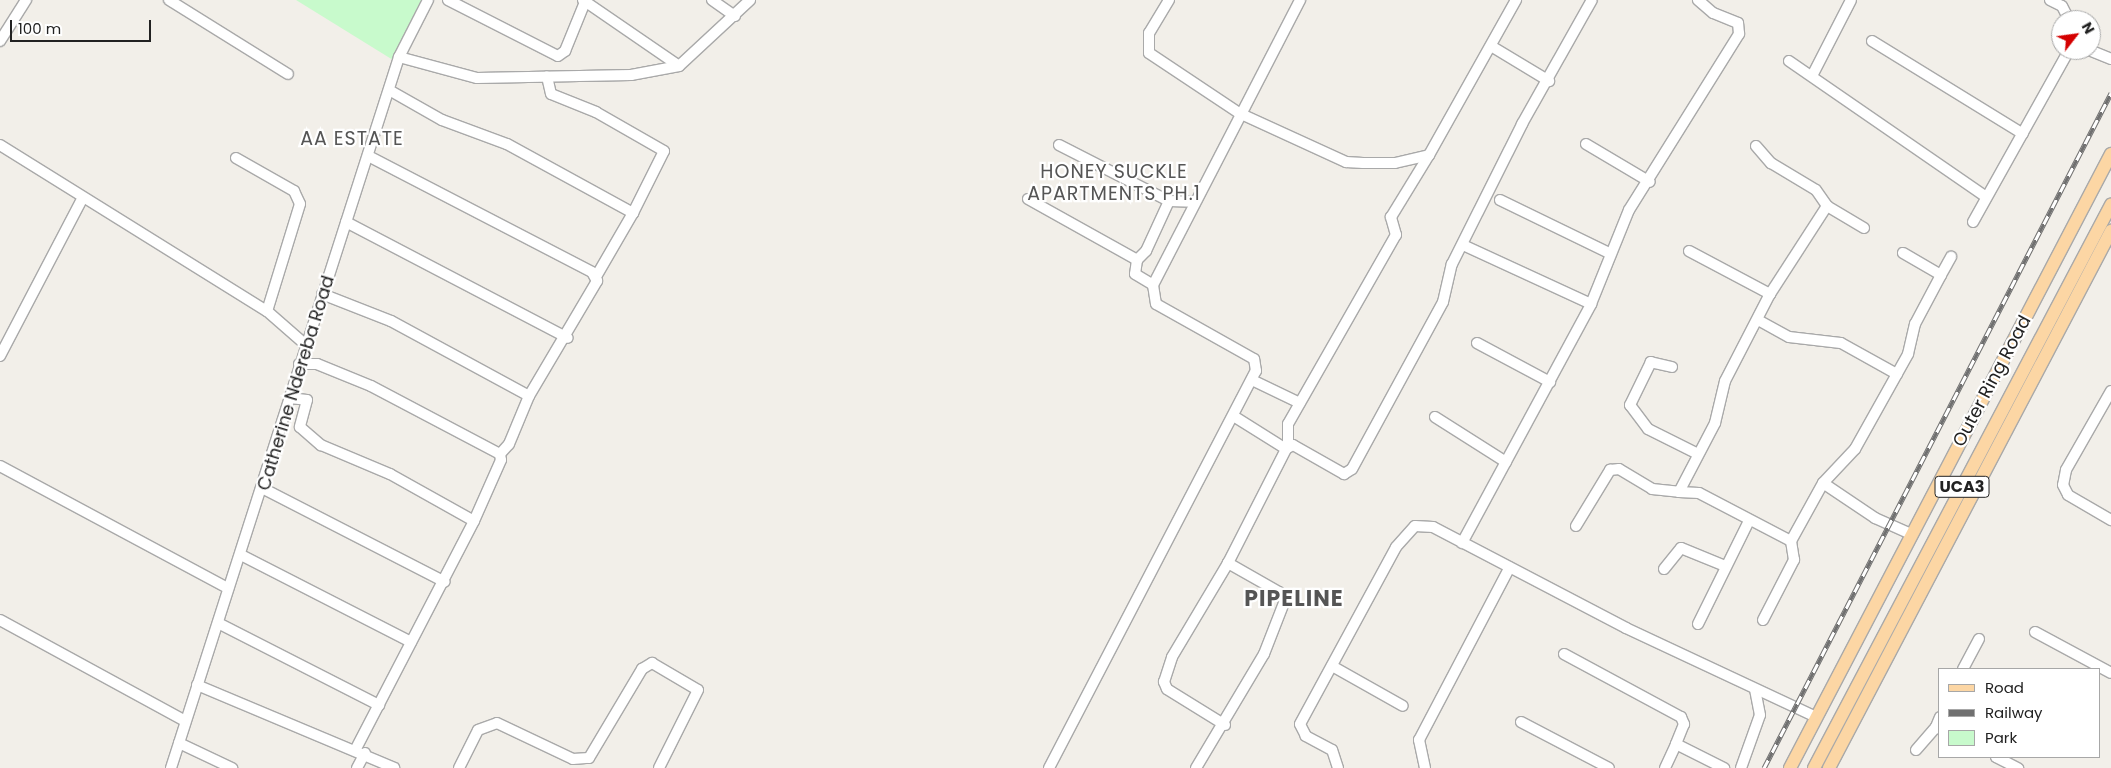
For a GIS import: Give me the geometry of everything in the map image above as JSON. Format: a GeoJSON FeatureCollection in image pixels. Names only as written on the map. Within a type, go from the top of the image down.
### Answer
{"type":"FeatureCollection","features":[{"type":"Feature","properties":{"kind":"main road","name":"Outer Ring Road"},"geometry":{"type":"LineString","coordinates":[[1790,768],[2111,154]]}},
{"type":"Feature","properties":{"kind":"main road","name":"Outer Ring Road"},"geometry":{"type":"LineString","coordinates":[[1814,768],[1981,465],[2111,205]]}},
{"type":"Feature","properties":{"kind":"main road","name":"UCA3"},"geometry":{"type":"LineString","coordinates":[[1829,768],[1981,465],[2109,238]]}},
{"type":"Feature","properties":{"kind":"street"},"geometry":{"type":"LineString","coordinates":[[169,0],[288,74]]}},
{"type":"Feature","properties":{"kind":"street","name":"Catherine Ndereba Road"},"geometry":{"type":"LineString","coordinates":[[171,768],[228,588],[264,489],[298,364],[306,345],[399,57],[428,0]]}},
{"type":"Feature","properties":{"kind":"street"},"geometry":{"type":"LineString","coordinates":[[448,0],[558,56],[565,51],[584,1],[679,66]]}},
{"type":"Feature","properties":{"kind":"street"},"geometry":{"type":"LineString","coordinates":[[712,0],[735,16]]}},
{"type":"Feature","properties":{"kind":"street"},"geometry":{"type":"LineString","coordinates":[[399,57],[461,76],[631,75],[679,66],[735,16],[750,0]]}},
{"type":"Feature","properties":{"kind":"street"},"geometry":{"type":"LineString","coordinates":[[1169,0],[1149,33],[1149,53],[1239,113],[1346,162],[1395,163],[1429,155]]}},
{"type":"Feature","properties":{"kind":"street"},"geometry":{"type":"LineString","coordinates":[[1049,768],[1235,417],[1252,380],[1254,359],[1156,304],[1153,285],[1193,202],[1300,0]]}},
{"type":"Feature","properties":{"kind":"street"},"geometry":{"type":"LineString","coordinates":[[1225,726],[1174,695],[1164,682],[1172,657],[1228,562],[1287,448],[1288,424],[1396,235],[1391,218],[1429,155],[1516,0]]}},
{"type":"Feature","properties":{"kind":"street"},"geometry":{"type":"LineString","coordinates":[[1287,448],[1293,445],[1344,474],[1350,471],[1443,302],[1452,264],[1522,124],[1549,81],[1592,0]]}},
{"type":"Feature","properties":{"kind":"street"},"geometry":{"type":"LineString","coordinates":[[1462,544],[1591,304],[1629,210],[1650,182],[1740,29],[1698,0]]}},
{"type":"Feature","properties":{"kind":"street"},"geometry":{"type":"LineString","coordinates":[[1812,76],[1851,0]]}},
{"type":"Feature","properties":{"kind":"street"},"geometry":{"type":"LineString","coordinates":[[2050,0],[2064,3]]}},
{"type":"Feature","properties":{"kind":"street"},"geometry":{"type":"LineString","coordinates":[[0,41],[22,1]]}},
{"type":"Feature","properties":{"kind":"street"},"geometry":{"type":"LineString","coordinates":[[1872,41],[2023,134]]}},
{"type":"Feature","properties":{"kind":"street"},"geometry":{"type":"LineString","coordinates":[[1491,46],[1549,81]]}},
{"type":"Feature","properties":{"kind":"street"},"geometry":{"type":"LineString","coordinates":[[1973,222],[2063,60]]}},
{"type":"Feature","properties":{"kind":"street"},"geometry":{"type":"LineString","coordinates":[[1789,61],[1986,197]]}},
{"type":"Feature","properties":{"kind":"street"},"geometry":{"type":"LineString","coordinates":[[500,454],[509,444],[542,370],[568,338],[594,289],[597,275],[664,151],[596,112],[551,94],[547,76]]}},
{"type":"Feature","properties":{"kind":"street"},"geometry":{"type":"LineString","coordinates":[[389,90],[442,120],[507,144],[632,213]]}},
{"type":"Feature","properties":{"kind":"street"},"geometry":{"type":"LineString","coordinates":[[1586,144],[1650,182]]}},
{"type":"Feature","properties":{"kind":"street"},"geometry":{"type":"LineString","coordinates":[[0,145],[267,311],[306,345]]}},
{"type":"Feature","properties":{"kind":"street"},"geometry":{"type":"LineString","coordinates":[[1059,145],[1169,200],[1193,202]]}},
{"type":"Feature","properties":{"kind":"street"},"geometry":{"type":"LineString","coordinates":[[1756,146],[1771,163],[1816,190],[1827,206],[1864,228]]}},
{"type":"Feature","properties":{"kind":"street"},"geometry":{"type":"LineString","coordinates":[[368,156],[597,275]]}},
{"type":"Feature","properties":{"kind":"street"},"geometry":{"type":"LineString","coordinates":[[236,158],[294,191],[300,204],[267,311]]}},
{"type":"Feature","properties":{"kind":"street"},"geometry":{"type":"LineString","coordinates":[[0,356],[83,197]]}},
{"type":"Feature","properties":{"kind":"street"},"geometry":{"type":"LineString","coordinates":[[1028,199],[1137,260]]}},
{"type":"Feature","properties":{"kind":"street"},"geometry":{"type":"LineString","coordinates":[[1153,285],[1135,274],[1137,260],[1146,251],[1169,200]]}},
{"type":"Feature","properties":{"kind":"street"},"geometry":{"type":"LineString","coordinates":[[1500,200],[1611,254]]}},
{"type":"Feature","properties":{"kind":"street"},"geometry":{"type":"LineString","coordinates":[[1679,492],[1715,423],[1725,381],[1770,294],[1827,206]]}},
{"type":"Feature","properties":{"kind":"street"},"geometry":{"type":"LineString","coordinates":[[346,222],[568,338]]}},
{"type":"Feature","properties":{"kind":"street"},"geometry":{"type":"LineString","coordinates":[[1463,245],[1591,304]]}},
{"type":"Feature","properties":{"kind":"street"},"geometry":{"type":"LineString","coordinates":[[1689,251],[1770,294]]}},
{"type":"Feature","properties":{"kind":"street"},"geometry":{"type":"LineString","coordinates":[[1903,253],[1941,275]]}},
{"type":"Feature","properties":{"kind":"street"},"geometry":{"type":"LineString","coordinates":[[1763,620],[1794,560],[1791,541],[1823,483],[1855,449],[1897,374],[1915,324],[1951,257]]}},
{"type":"Feature","properties":{"kind":"street"},"geometry":{"type":"LineString","coordinates":[[322,294],[391,321],[529,396]]}},
{"type":"Feature","properties":{"kind":"street"},"geometry":{"type":"LineString","coordinates":[[1758,320],[1789,337],[1841,343],[1897,374]]}},
{"type":"Feature","properties":{"kind":"street"},"geometry":{"type":"LineString","coordinates":[[1476,343],[1550,382]]}},
{"type":"Feature","properties":{"kind":"street"},"geometry":{"type":"LineString","coordinates":[[1672,367],[1658,360],[1651,362],[1630,405],[1648,429],[1698,454]]}},
{"type":"Feature","properties":{"kind":"street"},"geometry":{"type":"LineString","coordinates":[[298,364],[317,364],[371,386],[500,454]]}},
{"type":"Feature","properties":{"kind":"street"},"geometry":{"type":"LineString","coordinates":[[1252,380],[1300,403]]}},
{"type":"Feature","properties":{"kind":"street"},"geometry":{"type":"LineString","coordinates":[[2111,391],[2066,470],[2063,485],[2068,495],[2111,520]]}},
{"type":"Feature","properties":{"kind":"street"},"geometry":{"type":"LineString","coordinates":[[289,398],[307,400],[300,427],[321,445],[390,474],[474,521]]}},
{"type":"Feature","properties":{"kind":"street"},"geometry":{"type":"LineString","coordinates":[[1235,417],[1287,448]]}},
{"type":"Feature","properties":{"kind":"street"},"geometry":{"type":"LineString","coordinates":[[1435,417],[1506,462]]}},
{"type":"Feature","properties":{"kind":"street"},"geometry":{"type":"LineString","coordinates":[[357,768],[360,751],[379,705],[411,642],[445,582],[501,460],[500,454]]}},
{"type":"Feature","properties":{"kind":"street"},"geometry":{"type":"LineString","coordinates":[[0,466],[228,588]]}},
{"type":"Feature","properties":{"kind":"street"},"geometry":{"type":"LineString","coordinates":[[1576,526],[1610,470],[1619,469],[1652,489],[1679,492],[1694,490],[1749,521],[1791,541]]}},
{"type":"Feature","properties":{"kind":"street"},"geometry":{"type":"LineString","coordinates":[[1823,483],[1875,518],[1911,534]]}},
{"type":"Feature","properties":{"kind":"street"},"geometry":{"type":"LineString","coordinates":[[264,489],[445,582]]}},
{"type":"Feature","properties":{"kind":"street"},"geometry":{"type":"LineString","coordinates":[[1698,624],[1725,566],[1749,521]]}},
{"type":"Feature","properties":{"kind":"street"},"geometry":{"type":"LineString","coordinates":[[1338,768],[1332,750],[1301,731],[1332,666],[1404,535],[1415,526],[1433,527],[1462,544],[1755,690],[1816,717]]}},
{"type":"Feature","properties":{"kind":"street"},"geometry":{"type":"LineString","coordinates":[[1664,569],[1681,548],[1725,566]]}},
{"type":"Feature","properties":{"kind":"street"},"geometry":{"type":"LineString","coordinates":[[241,555],[411,642]]}},
{"type":"Feature","properties":{"kind":"street"},"geometry":{"type":"LineString","coordinates":[[1196,768],[1225,726],[1264,654],[1285,600],[1279,592],[1228,562]]}},
{"type":"Feature","properties":{"kind":"street"},"geometry":{"type":"LineString","coordinates":[[1425,768],[1419,740],[1510,567]]}},
{"type":"Feature","properties":{"kind":"street"},"geometry":{"type":"LineString","coordinates":[[0,620],[185,721]]}},
{"type":"Feature","properties":{"kind":"street"},"geometry":{"type":"LineString","coordinates":[[218,623],[379,705]]}},
{"type":"Feature","properties":{"kind":"street"},"geometry":{"type":"LineString","coordinates":[[2035,632],[2111,672]]}},
{"type":"Feature","properties":{"kind":"street"},"geometry":{"type":"LineString","coordinates":[[1964,668],[1978,639]]}},
{"type":"Feature","properties":{"kind":"street"},"geometry":{"type":"LineString","coordinates":[[1564,654],[1681,717],[1684,724],[1666,768]]}},
{"type":"Feature","properties":{"kind":"street"},"geometry":{"type":"LineString","coordinates":[[459,768],[478,730],[497,723],[585,761],[642,668],[652,664],[698,690],[659,768]]}},
{"type":"Feature","properties":{"kind":"street"},"geometry":{"type":"LineString","coordinates":[[1332,666],[1402,706]]}},
{"type":"Feature","properties":{"kind":"street"},"geometry":{"type":"LineString","coordinates":[[197,685],[360,751],[394,768]]}},
{"type":"Feature","properties":{"kind":"street"},"geometry":{"type":"LineString","coordinates":[[1741,768],[1760,714],[1755,690]]}},
{"type":"Feature","properties":{"kind":"street"},"geometry":{"type":"LineString","coordinates":[[1521,722],[1609,768]]}},
{"type":"Feature","properties":{"kind":"street"},"geometry":{"type":"LineString","coordinates":[[1916,750],[1938,728]]}},
{"type":"Feature","properties":{"kind":"street"},"geometry":{"type":"LineString","coordinates":[[179,743],[232,768]]}},
{"type":"Feature","properties":{"kind":"street"},"geometry":{"type":"LineString","coordinates":[[1676,744],[1724,768]]}},
{"type":"Feature","properties":{"kind":"street"},"geometry":{"type":"LineString","coordinates":[[1998,758],[2018,768]]}},
{"type":"Feature","properties":{"kind":"green space"},"geometry":{"type":"Polygon","coordinates":[[[296,0],[423,0],[393,60],[296,0]]]}},
{"type":"Feature","properties":{"kind":"railway"},"geometry":{"type":"LineString","coordinates":[[1764,768],[2111,93]]}},
{"type":"Feature","properties":{"kind":"district","name":"AA ESTATE"},"geometry":{"type":"Point","coordinates":[352,139]}},
{"type":"Feature","properties":{"kind":"district","name":"HONEY SUCKLE APARTMENTS PH.1"},"geometry":{"type":"Point","coordinates":[1114,183]}},
{"type":"Feature","properties":{"kind":"district","name":"PIPELINE"},"geometry":{"type":"Point","coordinates":[1294,599]}}]}
